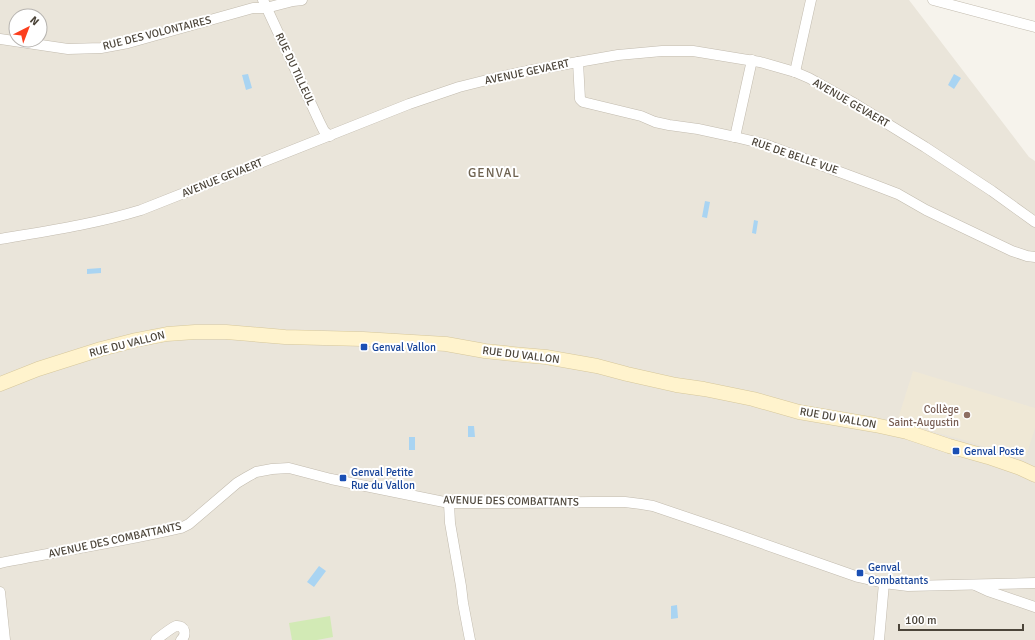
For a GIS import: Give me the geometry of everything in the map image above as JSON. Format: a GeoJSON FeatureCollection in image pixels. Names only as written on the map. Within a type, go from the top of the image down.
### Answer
{"type":"FeatureCollection","features":[{"type":"Feature","properties":{"kind":"street","name":"RUE DES VOLONTAIRES"},"geometry":{"type":"LineString","coordinates":[[0,39],[68,49],[101,48],[128,43],[264,4],[302,0]]}},
{"type":"Feature","properties":{"kind":"street"},"geometry":{"type":"LineString","coordinates":[[795,72],[811,0]]}},
{"type":"Feature","properties":{"kind":"street"},"geometry":{"type":"LineString","coordinates":[[933,0],[1035,27]]}},
{"type":"Feature","properties":{"kind":"street","name":"RUE DU TILLEUL"},"geometry":{"type":"LineString","coordinates":[[264,4],[320,123],[324,131],[330,136]]}},
{"type":"Feature","properties":{"kind":"street","name":"AVENUE GEVAERT"},"geometry":{"type":"LineString","coordinates":[[0,239],[95,222],[141,210],[409,104],[459,87],[527,71],[618,55],[693,51],[752,60],[795,72],[809,78],[832,90],[925,147],[992,191],[1035,222]]}},
{"type":"Feature","properties":{"kind":"street"},"geometry":{"type":"LineString","coordinates":[[735,137],[752,60]]}},
{"type":"Feature","properties":{"kind":"street","name":"RUE DE BELLE VUE"},"geometry":{"type":"LineString","coordinates":[[578,62],[580,99],[583,102],[641,116],[655,122],[692,128],[764,144],[898,194],[940,217],[1012,251],[1022,255],[1035,257]]}},
{"type":"Feature","properties":{"kind":"street","name":"RUE DU VALLON"},"geometry":{"type":"LineString","coordinates":[[0,384],[38,369],[100,349],[167,334],[226,332],[285,337],[363,338],[446,344],[485,351],[546,357],[590,365],[676,385],[754,399],[799,412],[881,426],[907,432],[988,457],[1035,475]]}},
{"type":"Feature","properties":{"kind":"street","name":"AVENUE DES COMBATTANTS"},"geometry":{"type":"LineString","coordinates":[[0,563],[181,528],[189,524],[237,483],[247,477],[256,472],[289,468],[331,479],[449,503],[625,502],[653,506],[858,577],[908,586],[1035,583]]}},
{"type":"Feature","properties":{"kind":"street"},"geometry":{"type":"LineString","coordinates":[[449,503],[450,523],[470,640]]}},
{"type":"Feature","properties":{"kind":"street"},"geometry":{"type":"LineString","coordinates":[[879,640],[884,582]]}},
{"type":"Feature","properties":{"kind":"street"},"geometry":{"type":"LineString","coordinates":[[973,584],[988,591],[1035,607]]}},
{"type":"Feature","properties":{"kind":"street"},"geometry":{"type":"LineString","coordinates":[[0,592],[5,640]]}},
{"type":"Feature","properties":{"kind":"street"},"geometry":{"type":"LineString","coordinates":[[156,640],[177,626],[182,628],[185,632],[181,640]]}},
{"type":"Feature","properties":{"kind":"shaded area"},"geometry":{"type":"Polygon","coordinates":[[[0,0],[909,0],[1029,157],[1035,161],[1035,640],[0,640],[0,0]]]}},
{"type":"Feature","properties":{"kind":"shaded area","name":"Collège Saint-Augustin"},"geometry":{"type":"Polygon","coordinates":[[[913,371],[1035,408],[1035,428],[1025,460],[964,440],[897,422],[913,371]]]}},
{"type":"Feature","properties":{"kind":"green space"},"geometry":{"type":"Polygon","coordinates":[[[330,616],[333,637],[317,640],[292,640],[289,623],[330,616]]]}},
{"type":"Feature","properties":{"kind":"water"},"geometry":{"type":"Polygon","coordinates":[[[248,74],[252,88],[246,90],[242,75],[248,74]]]}},
{"type":"Feature","properties":{"kind":"water"},"geometry":{"type":"Polygon","coordinates":[[[954,74],[961,78],[954,89],[948,85],[954,74]]]}},
{"type":"Feature","properties":{"kind":"water"},"geometry":{"type":"Polygon","coordinates":[[[705,201],[710,202],[707,218],[702,217],[705,201]]]}},
{"type":"Feature","properties":{"kind":"water"},"geometry":{"type":"Polygon","coordinates":[[[754,220],[758,221],[756,234],[752,233],[754,220]]]}},
{"type":"Feature","properties":{"kind":"water"},"geometry":{"type":"Polygon","coordinates":[[[101,268],[101,273],[87,274],[87,269],[101,268]]]}},
{"type":"Feature","properties":{"kind":"water"},"geometry":{"type":"Polygon","coordinates":[[[468,426],[474,426],[475,437],[468,437],[468,426]]]}},
{"type":"Feature","properties":{"kind":"water"},"geometry":{"type":"Polygon","coordinates":[[[409,437],[415,437],[415,450],[409,450],[409,437]]]}},
{"type":"Feature","properties":{"kind":"water"},"geometry":{"type":"Polygon","coordinates":[[[319,566],[326,571],[314,587],[307,582],[319,566]]]}},
{"type":"Feature","properties":{"kind":"water"},"geometry":{"type":"Polygon","coordinates":[[[677,605],[678,618],[671,619],[671,606],[677,605]]]}},
{"type":"Feature","properties":{"kind":"place","name":"Genval Vallon"},"geometry":{"type":"Point","coordinates":[364,347]}},
{"type":"Feature","properties":{"kind":"place","name":"Collège Saint-Augustin"},"geometry":{"type":"Point","coordinates":[967,415]}},
{"type":"Feature","properties":{"kind":"place","name":"Genval Poste"},"geometry":{"type":"Point","coordinates":[956,451]}},
{"type":"Feature","properties":{"kind":"place","name":"Genval Petite Rue du Vallon"},"geometry":{"type":"Point","coordinates":[343,478]}},
{"type":"Feature","properties":{"kind":"place","name":"Genval Combattants"},"geometry":{"type":"Point","coordinates":[860,573]}},
{"type":"Feature","properties":{"kind":"district","name":"GENVAL"},"geometry":{"type":"Point","coordinates":[494,173]}}]}
